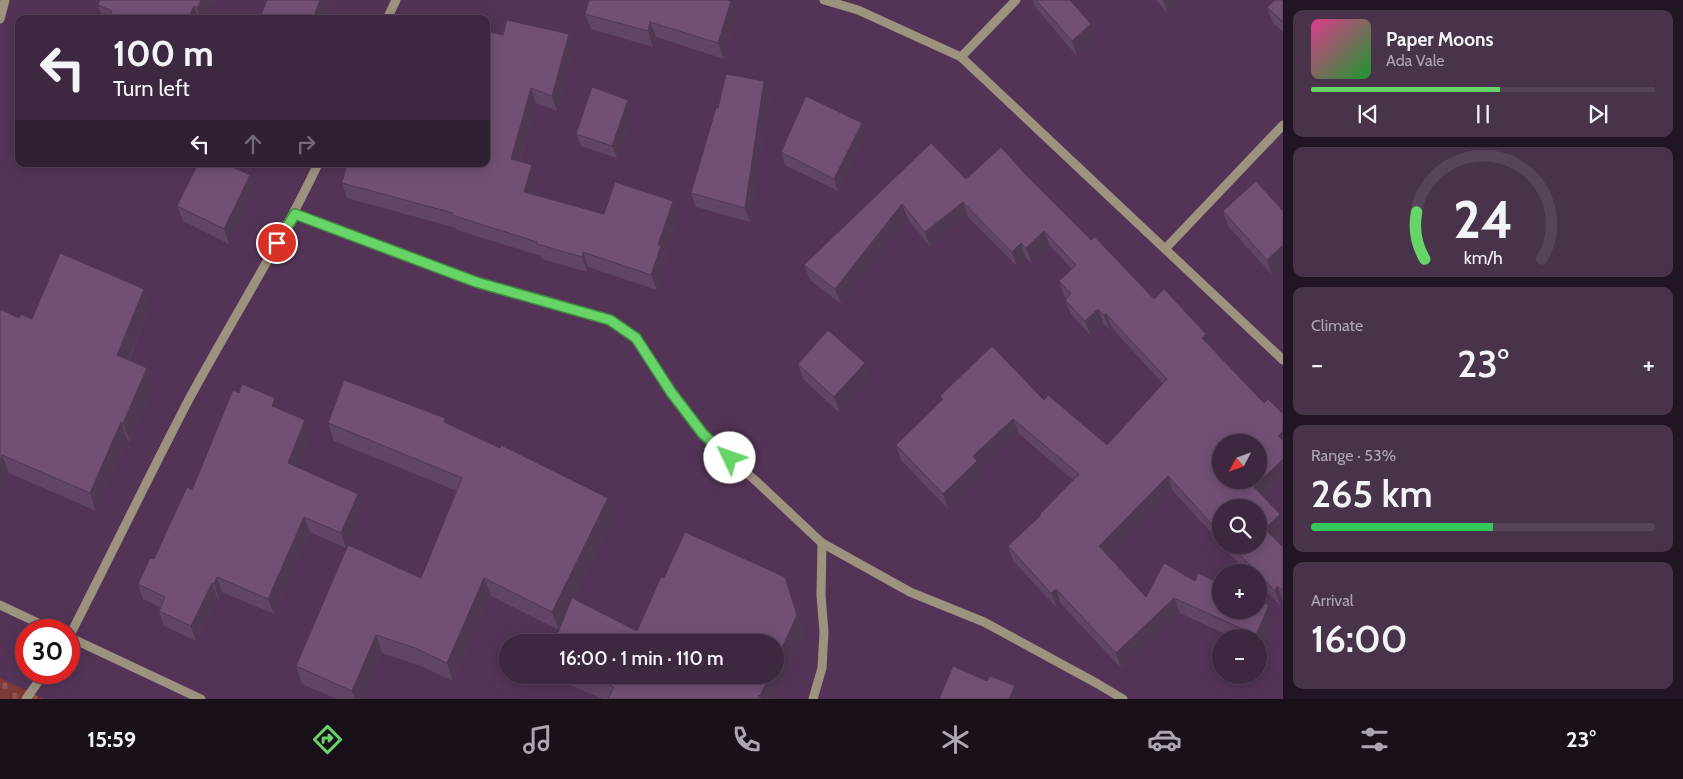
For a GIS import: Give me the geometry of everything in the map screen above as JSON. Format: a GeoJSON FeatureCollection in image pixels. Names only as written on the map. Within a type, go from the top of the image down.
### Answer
{"type":"FeatureCollection","features":[{"type":"Feature","properties":{"kind":"street"},"geometry":{"type":"LineString","coordinates":[[0,19],[5,0]]}},
{"type":"Feature","properties":{"kind":"street"},"geometry":{"type":"LineString","coordinates":[[389,15],[396,0]]}},
{"type":"Feature","properties":{"kind":"street"},"geometry":{"type":"LineString","coordinates":[[824,0],[858,10],[961,57],[1283,360]]}},
{"type":"Feature","properties":{"kind":"street"},"geometry":{"type":"LineString","coordinates":[[961,57],[1016,0]]}},
{"type":"Feature","properties":{"kind":"street"},"geometry":{"type":"LineString","coordinates":[[1165,249],[1283,125]]}},
{"type":"Feature","properties":{"kind":"street"},"geometry":{"type":"LineString","coordinates":[[78,619],[187,404],[242,303],[295,214],[317,167]]}},
{"type":"Feature","properties":{"kind":"street"},"geometry":{"type":"LineString","coordinates":[[295,214],[476,282],[610,320],[636,338],[671,392],[703,434],[822,544],[910,592],[984,622],[1123,699]]}},
{"type":"Feature","properties":{"kind":"street"},"geometry":{"type":"LineString","coordinates":[[813,699],[822,668],[824,632],[821,595],[822,544]]}},
{"type":"Feature","properties":{"kind":"street"},"geometry":{"type":"LineString","coordinates":[[0,605],[30,619]]}},
{"type":"Feature","properties":{"kind":"street"},"geometry":{"type":"LineString","coordinates":[[80,642],[201,699]]}},
{"type":"Feature","properties":{"kind":"street"},"geometry":{"type":"LineString","coordinates":[[26,699],[37,684]]}},
{"type":"Feature","properties":{"kind":"green space"},"geometry":{"type":"Polygon","coordinates":[[[0,678],[44,699],[0,699],[0,678]]]}},
{"type":"Feature","properties":{"kind":"building"},"geometry":{"type":"Polygon","coordinates":[[[100,0],[201,0],[197,8],[194,6],[190,15],[110,15],[112,11],[98,5],[100,0]]]}},
{"type":"Feature","properties":{"kind":"building"},"geometry":{"type":"Polygon","coordinates":[[[267,0],[320,0],[314,15],[261,15],[267,0]]]}},
{"type":"Feature","properties":{"kind":"building"},"geometry":{"type":"Polygon","coordinates":[[[589,0],[731,1],[718,43],[650,22],[648,31],[585,14],[589,0]]]}},
{"type":"Feature","properties":{"kind":"building"},"geometry":{"type":"Polygon","coordinates":[[[1036,0],[1070,0],[1091,24],[1072,41],[1036,0]]]}},
{"type":"Feature","properties":{"kind":"building"},"geometry":{"type":"Polygon","coordinates":[[[1275,0],[1283,0],[1283,22],[1267,7],[1275,0]]]}},
{"type":"Feature","properties":{"kind":"building"},"geometry":{"type":"Polygon","coordinates":[[[507,20],[569,34],[552,96],[531,88],[511,159],[532,165],[524,192],[604,214],[615,182],[673,201],[658,245],[661,246],[651,275],[583,252],[582,257],[537,244],[537,242],[452,215],[453,213],[342,183],[346,167],[490,167],[490,32],[503,35],[507,20]]]}},
{"type":"Feature","properties":{"kind":"building"},"geometry":{"type":"Polygon","coordinates":[[[726,74],[764,81],[745,208],[691,193],[716,108],[718,108],[726,74]]]}},
{"type":"Feature","properties":{"kind":"building"},"geometry":{"type":"Polygon","coordinates":[[[592,87],[628,100],[612,146],[576,134],[592,87]]]}},
{"type":"Feature","properties":{"kind":"building"},"geometry":{"type":"Polygon","coordinates":[[[806,96],[862,123],[834,179],[781,152],[806,96]]]}},
{"type":"Feature","properties":{"kind":"building"},"geometry":{"type":"Polygon","coordinates":[[[931,143],[966,179],[1001,147],[1091,240],[1095,237],[1154,299],[1164,289],[1206,334],[1202,338],[1264,403],[1268,399],[1283,414],[1283,431],[1278,436],[1283,440],[1283,459],[1268,473],[1268,434],[1212,434],[1212,489],[1256,489],[1266,499],[1212,499],[1212,524],[1168,476],[1099,546],[1146,597],[1164,563],[1195,581],[1198,573],[1212,580],[1212,615],[1174,598],[1116,653],[1056,589],[1051,593],[1008,546],[1041,515],[1079,474],[1013,419],[973,456],[977,461],[943,494],[896,445],[943,399],[940,396],[992,346],[1044,400],[1048,395],[1107,445],[1167,379],[1106,314],[1104,315],[1098,309],[1085,321],[1065,300],[1071,294],[1059,281],[1076,265],[1044,231],[1026,248],[1021,243],[1012,252],[963,202],[925,232],[902,204],[835,289],[804,265],[931,143]]]}},
{"type":"Feature","properties":{"kind":"building"},"geometry":{"type":"Polygon","coordinates":[[[196,167],[233,167],[250,175],[224,229],[177,206],[196,167]]]}},
{"type":"Feature","properties":{"kind":"building"},"geometry":{"type":"Polygon","coordinates":[[[1256,181],[1283,211],[1283,245],[1267,260],[1223,211],[1256,181]]]}},
{"type":"Feature","properties":{"kind":"building"},"geometry":{"type":"Polygon","coordinates":[[[60,253],[144,289],[117,355],[147,368],[90,493],[2,455],[0,459],[0,309],[19,318],[21,314],[32,319],[60,253]]]}},
{"type":"Feature","properties":{"kind":"building"},"geometry":{"type":"Polygon","coordinates":[[[828,330],[865,363],[834,397],[798,364],[828,330]]]}},
{"type":"Feature","properties":{"kind":"building"},"geometry":{"type":"Polygon","coordinates":[[[344,380],[445,418],[444,422],[500,448],[501,445],[608,498],[552,612],[484,578],[447,663],[415,648],[376,635],[352,691],[296,666],[348,545],[421,578],[462,478],[328,423],[344,380]]]}},
{"type":"Feature","properties":{"kind":"building"},"geometry":{"type":"Polygon","coordinates":[[[242,384],[275,398],[272,406],[305,420],[288,463],[358,494],[341,533],[304,517],[268,599],[217,577],[214,584],[212,583],[191,626],[159,611],[165,597],[138,584],[150,558],[154,559],[187,487],[192,490],[233,390],[239,393],[242,384]]]}},
{"type":"Feature","properties":{"kind":"building"},"geometry":{"type":"Polygon","coordinates":[[[1267,500],[1280,514],[1267,527],[1267,500]]]}},
{"type":"Feature","properties":{"kind":"building"},"geometry":{"type":"Polygon","coordinates":[[[1267,531],[1283,547],[1283,591],[1277,586],[1275,591],[1267,582],[1267,564],[1249,564],[1239,554],[1267,554],[1267,531]]]}},
{"type":"Feature","properties":{"kind":"building"},"geometry":{"type":"Polygon","coordinates":[[[685,532],[785,577],[797,615],[784,643],[784,634],[557,634],[572,598],[637,631],[661,577],[664,578],[685,532]]]}},
{"type":"Feature","properties":{"kind":"building"},"geometry":{"type":"Polygon","coordinates":[[[1221,619],[1263,619],[1259,629],[1243,629],[1221,619]]]}},
{"type":"Feature","properties":{"kind":"building"},"geometry":{"type":"Polygon","coordinates":[[[953,666],[987,681],[990,676],[1015,686],[1009,699],[939,699],[953,666]]]}},
{"type":"Feature","properties":{"kind":"building"},"geometry":{"type":"Polygon","coordinates":[[[607,684],[766,684],[757,699],[608,699],[614,687],[607,684]]]}},
{"type":"Feature","properties":{"kind":"route"},"geometry":{"type":"LineString","coordinates":[[277,243],[295,214],[476,282],[610,320],[636,338],[671,392],[703,434],[730,458]]}}]}
